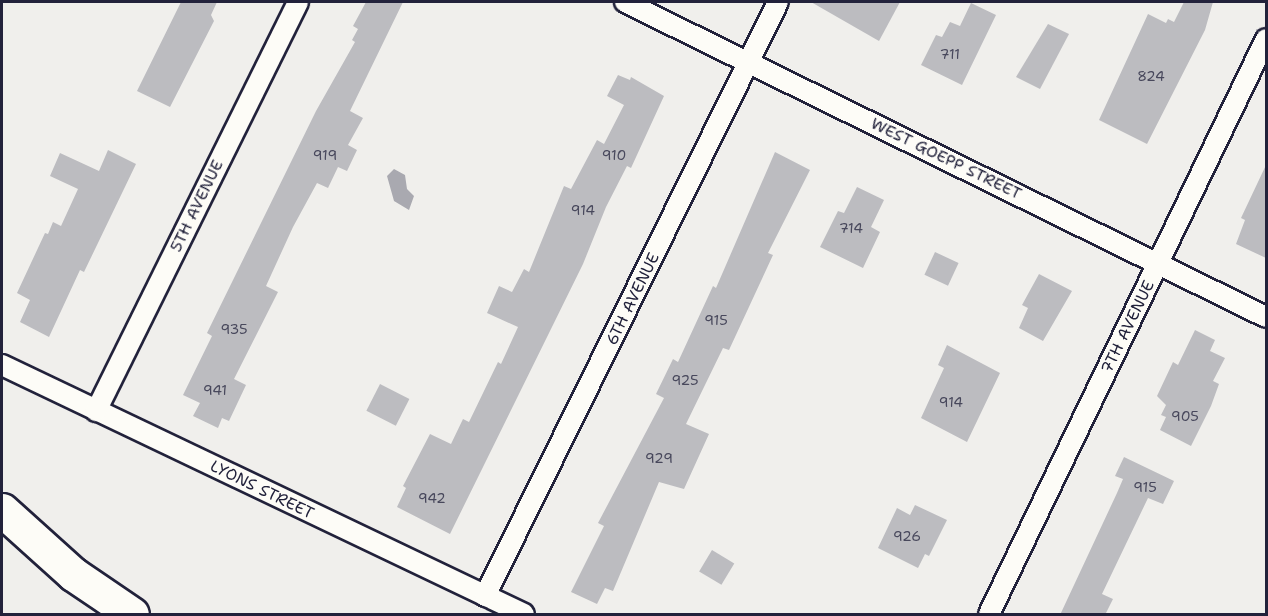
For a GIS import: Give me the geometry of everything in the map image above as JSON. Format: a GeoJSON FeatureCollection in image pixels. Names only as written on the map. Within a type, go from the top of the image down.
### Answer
{"type":"FeatureCollection","features":[{"type":"Feature","properties":{"kind":"highway"},"geometry":{"type":"LineString","coordinates":[[2,510],[73,574],[132,615]]}},
{"type":"Feature","properties":{"kind":"street","name":"5TH AVENUE"},"geometry":{"type":"LineString","coordinates":[[96,411],[298,2]]}},
{"type":"Feature","properties":{"kind":"street","name":"WEST GOEPP STREET"},"geometry":{"type":"LineString","coordinates":[[625,2],[1266,317]]}},
{"type":"Feature","properties":{"kind":"street","name":"6TH AVENUE"},"geometry":{"type":"LineString","coordinates":[[485,596],[778,2]]}},
{"type":"Feature","properties":{"kind":"street","name":"7TH AVENUE"},"geometry":{"type":"LineString","coordinates":[[989,615],[1266,39]]}},
{"type":"Feature","properties":{"kind":"street","name":"LYONS STREET"},"geometry":{"type":"LineString","coordinates":[[2,365],[524,615]]}},
{"type":"Feature","properties":{"kind":"shaded area"},"geometry":{"type":"Polygon","coordinates":[[[394,169],[405,175],[407,189],[414,196],[409,210],[394,201],[387,176],[394,169]]]}},
{"type":"Feature","properties":{"kind":"building"},"geometry":{"type":"Polygon","coordinates":[[[181,2],[217,2],[211,15],[214,21],[170,107],[137,91],[181,2]]]}},
{"type":"Feature","properties":{"kind":"building"},"geometry":{"type":"Polygon","coordinates":[[[366,2],[403,2],[350,111],[363,118],[348,145],[357,150],[347,171],[338,167],[328,188],[317,183],[293,227],[266,286],[278,292],[234,379],[246,385],[229,421],[222,418],[218,428],[193,416],[200,403],[183,395],[212,336],[207,333],[316,111],[355,42],[352,40],[358,29],[353,26],[366,2]]]}},
{"type":"Feature","properties":{"kind":"building"},"geometry":{"type":"Polygon","coordinates":[[[811,2],[900,2],[879,41],[811,2]]]}},
{"type":"Feature","properties":{"kind":"building"},"geometry":{"type":"Polygon","coordinates":[[[1184,2],[1213,2],[1205,30],[1147,144],[1099,120],[1148,14],[1166,23],[1168,19],[1174,22],[1184,2]]]}},
{"type":"Feature","properties":{"kind":"building"},"geometry":{"type":"Polygon","coordinates":[[[971,3],[996,15],[962,85],[921,65],[936,35],[942,37],[950,22],[960,26],[971,3]]]}},
{"type":"Feature","properties":{"kind":"building"},"geometry":{"type":"Polygon","coordinates":[[[1048,24],[1069,34],[1040,89],[1016,77],[1048,24]]]}},
{"type":"Feature","properties":{"kind":"building"},"geometry":{"type":"Polygon","coordinates":[[[618,75],[630,80],[631,77],[664,96],[631,168],[627,166],[606,207],[583,264],[450,534],[397,507],[406,488],[403,486],[430,434],[451,444],[463,419],[469,422],[498,362],[501,364],[518,327],[487,313],[499,286],[512,292],[524,269],[529,272],[564,186],[571,189],[597,140],[604,144],[624,105],[607,96],[618,75]]]}},
{"type":"Feature","properties":{"kind":"building"},"geometry":{"type":"Polygon","coordinates":[[[108,150],[136,164],[84,272],[80,270],[49,337],[20,322],[30,300],[17,293],[45,233],[48,234],[53,222],[61,226],[78,189],[50,176],[60,153],[99,171],[108,150]]]}},
{"type":"Feature","properties":{"kind":"building"},"geometry":{"type":"Polygon","coordinates":[[[775,152],[810,170],[768,253],[773,255],[729,350],[723,348],[686,424],[709,434],[684,489],[659,482],[613,591],[605,588],[597,604],[571,592],[604,526],[598,523],[664,398],[656,394],[673,359],[678,362],[713,286],[716,288],[775,152]]]}},
{"type":"Feature","properties":{"kind":"building"},"geometry":{"type":"Polygon","coordinates":[[[1266,165],[1266,258],[1236,244],[1245,220],[1241,218],[1266,165]]]}},
{"type":"Feature","properties":{"kind":"building"},"geometry":{"type":"Polygon","coordinates":[[[857,187],[884,200],[871,227],[880,232],[863,268],[820,247],[838,211],[844,213],[857,187]]]}},
{"type":"Feature","properties":{"kind":"building"},"geometry":{"type":"Polygon","coordinates":[[[935,252],[959,263],[948,286],[924,275],[935,252]]]}},
{"type":"Feature","properties":{"kind":"building"},"geometry":{"type":"Polygon","coordinates":[[[1039,274],[1072,291],[1043,341],[1019,328],[1028,308],[1022,305],[1039,274]]]}},
{"type":"Feature","properties":{"kind":"building"},"geometry":{"type":"Polygon","coordinates":[[[1195,330],[1215,340],[1210,351],[1225,358],[1213,381],[1219,384],[1211,406],[1191,446],[1160,430],[1166,417],[1161,415],[1166,405],[1157,396],[1173,362],[1178,365],[1195,330]]]}},
{"type":"Feature","properties":{"kind":"building"},"geometry":{"type":"Polygon","coordinates":[[[947,345],[1000,373],[967,442],[921,418],[944,368],[938,365],[947,345]]]}},
{"type":"Feature","properties":{"kind":"building"},"geometry":{"type":"Polygon","coordinates":[[[380,384],[409,399],[396,426],[366,411],[380,384]]]}},
{"type":"Feature","properties":{"kind":"building"},"geometry":{"type":"Polygon","coordinates":[[[1124,457],[1174,481],[1163,504],[1148,498],[1102,594],[1113,599],[1105,615],[1060,615],[1123,479],[1115,476],[1124,457]]]}},
{"type":"Feature","properties":{"kind":"building"},"geometry":{"type":"Polygon","coordinates":[[[915,505],[947,520],[929,556],[925,554],[918,568],[878,548],[897,508],[910,515],[915,505]]]}},
{"type":"Feature","properties":{"kind":"building"},"geometry":{"type":"Polygon","coordinates":[[[712,550],[734,563],[721,585],[699,571],[712,550]]]}}]}
